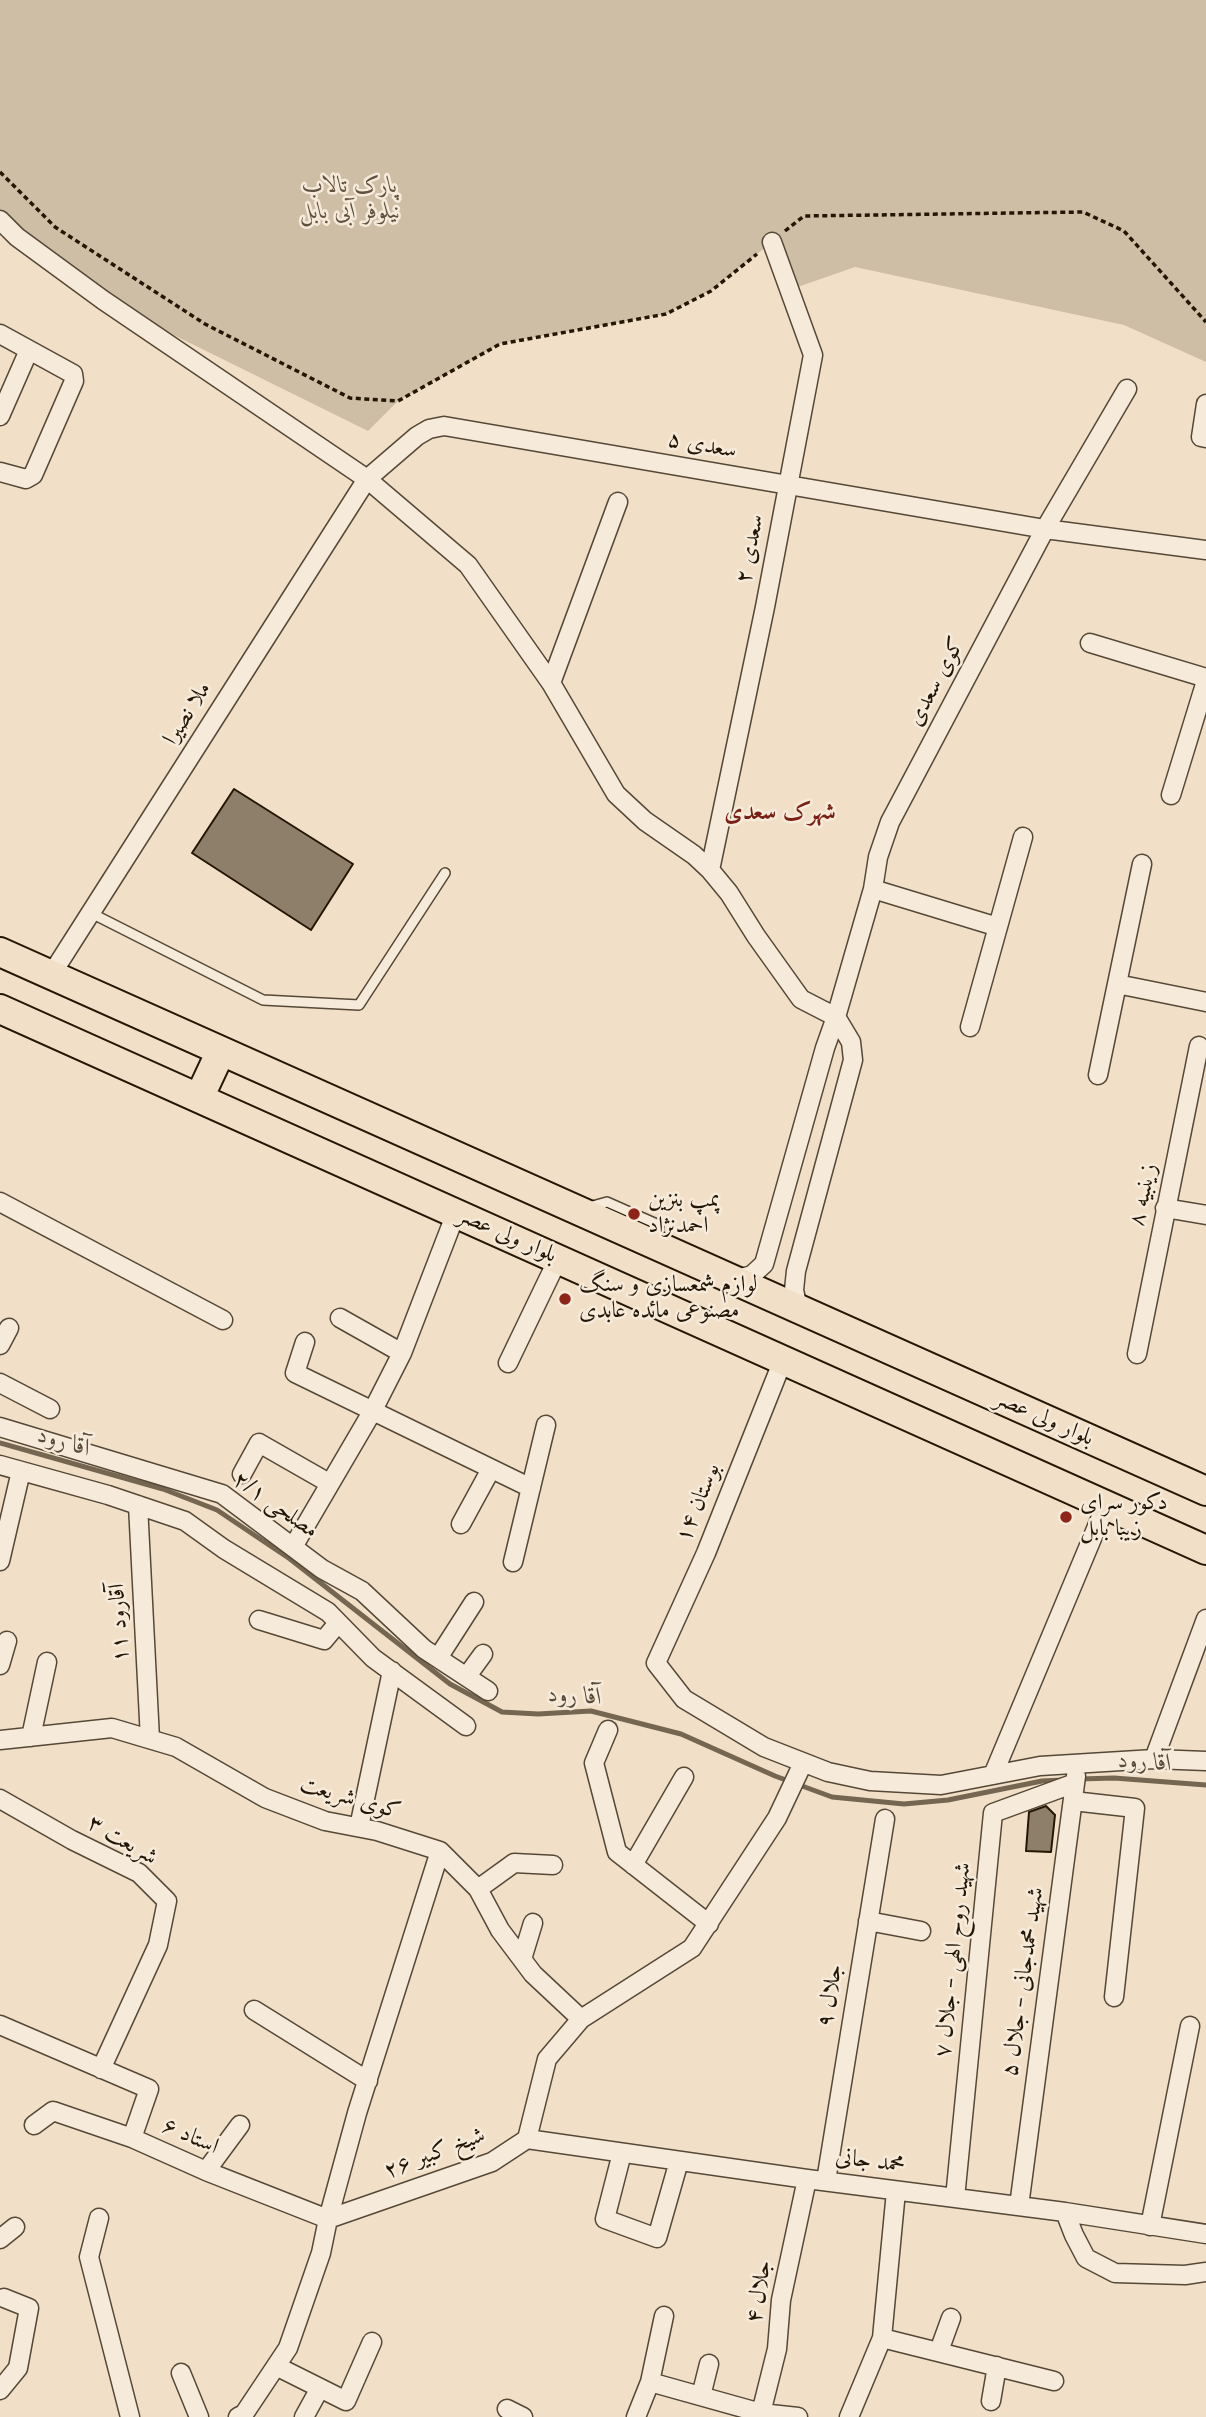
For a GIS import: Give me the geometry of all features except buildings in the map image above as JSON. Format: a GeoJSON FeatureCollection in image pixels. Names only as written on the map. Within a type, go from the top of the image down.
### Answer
{"type":"FeatureCollection","features":[{"type":"Feature","properties":{"kind":"main road","name":"بلوار ولی عصر"},"geometry":{"type":"LineString","coordinates":[[0,952],[1206,1491]]}},
{"type":"Feature","properties":{"kind":"main road","name":"بلوار ولی عصر"},"geometry":{"type":"LineString","coordinates":[[0,1009],[1206,1549]]}},
{"type":"Feature","properties":{"kind":"main road"},"geometry":{"type":"LineString","coordinates":[[199,1098],[221,1051]]}},
{"type":"Feature","properties":{"kind":"street"},"geometry":{"type":"LineString","coordinates":[[0,220],[17,237],[103,300],[367,479],[468,565],[551,683],[617,794],[645,821],[694,855],[710,870],[801,999],[836,1017],[851,1042],[853,1060],[796,1271],[794,1290],[798,1309]]}},
{"type":"Feature","properties":{"kind":"street","name":"سعدی ۲"},"geometry":{"type":"LineString","coordinates":[[710,870],[813,355],[772,242]]}},
{"type":"Feature","properties":{"kind":"street"},"geometry":{"type":"LineString","coordinates":[[0,334],[73,374],[74,381],[33,475],[26,479],[0,471]]}},
{"type":"Feature","properties":{"kind":"street"},"geometry":{"type":"LineString","coordinates":[[0,416],[29,350]]}},
{"type":"Feature","properties":{"kind":"street","name":"کوی سعدی"},"geometry":{"type":"LineString","coordinates":[[734,1280],[752,1275],[764,1264],[890,822],[1045,529],[1127,389]]}},
{"type":"Feature","properties":{"kind":"street"},"geometry":{"type":"LineString","coordinates":[[1206,404],[1201,437],[1206,438]]}},
{"type":"Feature","properties":{"kind":"street","name":"سعدی ۵"},"geometry":{"type":"LineString","coordinates":[[367,479],[417,436],[429,429],[444,426],[1045,529]]}},
{"type":"Feature","properties":{"kind":"street","name":"ملا نصیرا"},"geometry":{"type":"LineString","coordinates":[[51,975],[367,479]]}},
{"type":"Feature","properties":{"kind":"street"},"geometry":{"type":"LineString","coordinates":[[551,683],[618,502]]}},
{"type":"Feature","properties":{"kind":"street"},"geometry":{"type":"LineString","coordinates":[[1045,529],[1206,550]]}},
{"type":"Feature","properties":{"kind":"street"},"geometry":{"type":"LineString","coordinates":[[1090,643],[1206,680],[1171,795]]}},
{"type":"Feature","properties":{"kind":"street"},"geometry":{"type":"LineString","coordinates":[[970,1027],[1023,837]]}},
{"type":"Feature","properties":{"kind":"street"},"geometry":{"type":"LineString","coordinates":[[1098,1075],[1142,864]]}},
{"type":"Feature","properties":{"kind":"street"},"geometry":{"type":"LineString","coordinates":[[873,888],[998,927]]}},
{"type":"Feature","properties":{"kind":"street"},"geometry":{"type":"LineString","coordinates":[[1117,984],[1206,1002]]}},
{"type":"Feature","properties":{"kind":"street","name":"زینبیه ۸"},"geometry":{"type":"LineString","coordinates":[[1137,1354],[1199,1046]]}},
{"type":"Feature","properties":{"kind":"street"},"geometry":{"type":"LineString","coordinates":[[0,1202],[223,1320]]}},
{"type":"Feature","properties":{"kind":"street"},"geometry":{"type":"LineString","coordinates":[[1165,1208],[1206,1215]]}},
{"type":"Feature","properties":{"kind":"street"},"geometry":{"type":"LineString","coordinates":[[293,1547],[372,1412],[402,1353],[456,1213]]}},
{"type":"Feature","properties":{"kind":"street"},"geometry":{"type":"LineString","coordinates":[[508,1363],[558,1259]]}},
{"type":"Feature","properties":{"kind":"street"},"geometry":{"type":"LineString","coordinates":[[340,1318],[402,1353]]}},
{"type":"Feature","properties":{"kind":"street"},"geometry":{"type":"LineString","coordinates":[[0,1345],[9,1328]]}},
{"type":"Feature","properties":{"kind":"street"},"geometry":{"type":"LineString","coordinates":[[305,1342],[295,1373],[531,1489]]}},
{"type":"Feature","properties":{"kind":"street","name":"بوستان ۱۴"},"geometry":{"type":"LineString","coordinates":[[783,1360],[706,1553],[656,1663],[684,1699],[764,1747],[803,1763]]}},
{"type":"Feature","properties":{"kind":"street"},"geometry":{"type":"LineString","coordinates":[[0,1383],[50,1409]]}},
{"type":"Feature","properties":{"kind":"street"},"geometry":{"type":"LineString","coordinates":[[513,1562],[546,1425]]}},
{"type":"Feature","properties":{"kind":"street","name":"مصلحی ۲/۱"},"geometry":{"type":"LineString","coordinates":[[0,1427],[222,1494],[322,1569],[362,1591],[424,1649],[488,1690]]}},
{"type":"Feature","properties":{"kind":"street"},"geometry":{"type":"LineString","coordinates":[[242,1474],[259,1443],[329,1483]]}},
{"type":"Feature","properties":{"kind":"street"},"geometry":{"type":"LineString","coordinates":[[0,1465],[185,1521],[224,1549],[328,1612],[373,1658],[466,1726]]}},
{"type":"Feature","properties":{"kind":"street"},"geometry":{"type":"LineString","coordinates":[[461,1524],[491,1469]]}},
{"type":"Feature","properties":{"kind":"street"},"geometry":{"type":"LineString","coordinates":[[0,1561],[21,1471]]}},
{"type":"Feature","properties":{"kind":"street","name":"آقارود ۱۱"},"geometry":{"type":"LineString","coordinates":[[138,1505],[150,1739]]}},
{"type":"Feature","properties":{"kind":"street"},"geometry":{"type":"LineString","coordinates":[[993,1775],[1106,1505]]}},
{"type":"Feature","properties":{"kind":"street"},"geometry":{"type":"LineString","coordinates":[[438,1658],[474,1602]]}},
{"type":"Feature","properties":{"kind":"street"},"geometry":{"type":"LineString","coordinates":[[1154,1759],[1206,1619]]}},
{"type":"Feature","properties":{"kind":"street"},"geometry":{"type":"LineString","coordinates":[[259,1620],[324,1640],[338,1623]]}},
{"type":"Feature","properties":{"kind":"street"},"geometry":{"type":"LineString","coordinates":[[0,1665],[6,1641]]}},
{"type":"Feature","properties":{"kind":"street"},"geometry":{"type":"LineString","coordinates":[[467,1676],[483,1654]]}},
{"type":"Feature","properties":{"kind":"street"},"geometry":{"type":"LineString","coordinates":[[31,1737],[47,1662]]}},
{"type":"Feature","properties":{"kind":"street"},"geometry":{"type":"LineString","coordinates":[[359,1827],[392,1671]]}},
{"type":"Feature","properties":{"kind":"street","name":"کوی شریعت"},"geometry":{"type":"LineString","coordinates":[[0,1740],[112,1728],[176,1747],[265,1798],[325,1821],[377,1831],[440,1851],[478,1889],[500,1930],[533,1974],[581,2019]]}},
{"type":"Feature","properties":{"kind":"street"},"geometry":{"type":"LineString","coordinates":[[608,1730],[594,1763],[617,1852],[709,1924]]}},
{"type":"Feature","properties":{"kind":"street"},"geometry":{"type":"LineString","coordinates":[[527,2138],[547,2059],[581,2019],[692,1948],[776,1818],[803,1763],[828,1773],[870,1781],[942,1785],[1040,1766],[1154,1759],[1206,1761]]}},
{"type":"Feature","properties":{"kind":"street","name":"شهید محمدجانی - جلال ۵"},"geometry":{"type":"LineString","coordinates":[[1019,2206],[1078,1763]]}},
{"type":"Feature","properties":{"kind":"street"},"geometry":{"type":"LineString","coordinates":[[633,1865],[684,1777]]}},
{"type":"Feature","properties":{"kind":"street"},"geometry":{"type":"LineString","coordinates":[[1074,1792],[1135,1808],[1114,1997]]}},
{"type":"Feature","properties":{"kind":"street","name":"شهید روح الهی - جلال ۷"},"geometry":{"type":"LineString","coordinates":[[955,2198],[993,1813],[1074,1792]]}},
{"type":"Feature","properties":{"kind":"street","name":"شریعت ۳"},"geometry":{"type":"LineString","coordinates":[[0,1800],[139,1873],[167,1901],[158,1945],[101,2069]]}},
{"type":"Feature","properties":{"kind":"street","name":"جلال ۹"},"geometry":{"type":"LineString","coordinates":[[826,2181],[885,1819]]}},
{"type":"Feature","properties":{"kind":"street"},"geometry":{"type":"LineString","coordinates":[[238,2417],[244,2414],[288,2348],[321,2253],[356,2113],[440,1851]]}},
{"type":"Feature","properties":{"kind":"street"},"geometry":{"type":"LineString","coordinates":[[478,1889],[514,1863],[553,1865]]}},
{"type":"Feature","properties":{"kind":"street"},"geometry":{"type":"LineString","coordinates":[[868,1921],[921,1931]]}},
{"type":"Feature","properties":{"kind":"street"},"geometry":{"type":"LineString","coordinates":[[522,1959],[533,1923]]}},
{"type":"Feature","properties":{"kind":"street"},"geometry":{"type":"LineString","coordinates":[[254,2010],[368,2081]]}},
{"type":"Feature","properties":{"kind":"street"},"geometry":{"type":"LineString","coordinates":[[0,2025],[149,2089],[132,2138]]}},
{"type":"Feature","properties":{"kind":"street"},"geometry":{"type":"LineString","coordinates":[[1150,2226],[1190,2026]]}},
{"type":"Feature","properties":{"kind":"street","name":"استاد ۶"},"geometry":{"type":"LineString","coordinates":[[34,2125],[53,2111],[132,2138],[205,2171],[328,2219]]}},
{"type":"Feature","properties":{"kind":"street"},"geometry":{"type":"LineString","coordinates":[[205,2171],[240,2125]]}},
{"type":"Feature","properties":{"kind":"street","name":"محمد جانی"},"geometry":{"type":"LineString","coordinates":[[527,2138],[1206,2234]]}},
{"type":"Feature","properties":{"kind":"street","name":"شیخ کبیر ۲۶"},"geometry":{"type":"LineString","coordinates":[[328,2219],[492,2162],[527,2138]]}},
{"type":"Feature","properties":{"kind":"street"},"geometry":{"type":"LineString","coordinates":[[622,2152],[605,2219],[657,2238],[679,2161]]}},
{"type":"Feature","properties":{"kind":"street","name":"جلال ۴"},"geometry":{"type":"LineString","coordinates":[[761,2413],[777,2349],[781,2300],[807,2179]]}},
{"type":"Feature","properties":{"kind":"street"},"geometry":{"type":"LineString","coordinates":[[849,2417],[882,2338],[896,2191]]}},
{"type":"Feature","properties":{"kind":"street"},"geometry":{"type":"LineString","coordinates":[[1065,2212],[1086,2258],[1115,2273],[1185,2275],[1206,2272]]}},
{"type":"Feature","properties":{"kind":"street"},"geometry":{"type":"LineString","coordinates":[[99,2218],[89,2258],[130,2417]]}},
{"type":"Feature","properties":{"kind":"street"},"geometry":{"type":"LineString","coordinates":[[0,2239],[15,2227]]}},
{"type":"Feature","properties":{"kind":"street"},"geometry":{"type":"LineString","coordinates":[[0,2390],[18,2368],[29,2308],[4,2298]]}},
{"type":"Feature","properties":{"kind":"street"},"geometry":{"type":"LineString","coordinates":[[636,2417],[650,2382],[664,2316]]}},
{"type":"Feature","properties":{"kind":"street"},"geometry":{"type":"LineString","coordinates":[[939,2351],[951,2318]]}},
{"type":"Feature","properties":{"kind":"street"},"geometry":{"type":"LineString","coordinates":[[882,2338],[1054,2381]]}},
{"type":"Feature","properties":{"kind":"street"},"geometry":{"type":"LineString","coordinates":[[276,2366],[346,2401],[372,2342]]}},
{"type":"Feature","properties":{"kind":"street"},"geometry":{"type":"LineString","coordinates":[[701,2396],[709,2364]]}},
{"type":"Feature","properties":{"kind":"street"},"geometry":{"type":"LineString","coordinates":[[991,2401],[997,2366]]}},
{"type":"Feature","properties":{"kind":"street"},"geometry":{"type":"LineString","coordinates":[[181,2373],[200,2417]]}},
{"type":"Feature","properties":{"kind":"street"},"geometry":{"type":"LineString","coordinates":[[650,2382],[761,2413],[798,2417]]}},
{"type":"Feature","properties":{"kind":"street"},"geometry":{"type":"LineString","coordinates":[[304,2417],[320,2388]]}},
{"type":"Feature","properties":{"kind":"lane"},"geometry":{"type":"LineString","coordinates":[[91,913],[263,1000],[359,1005],[445,873]]}},
{"type":"Feature","properties":{"kind":"path"},"geometry":{"type":"LineString","coordinates":[[0,172],[55,227],[205,324],[351,398],[398,401],[500,344],[666,314],[711,291],[804,216],[1083,212],[1124,231],[1206,322]]}},
{"type":"Feature","properties":{"kind":"green space","name":"پارک تالاب نیلوفر آبی بابل"},"geometry":{"type":"Polygon","coordinates":[[[0,0],[1206,0],[1206,362],[1124,325],[855,267],[789,290],[771,243],[710,291],[666,314],[502,343],[398,401],[368,431],[103,300],[0,220],[0,0]]]}},
{"type":"Feature","properties":{"kind":"waterway","name":"آقا رود"},"geometry":{"type":"LineString","coordinates":[[0,1443],[163,1489],[217,1510],[290,1559],[450,1684],[502,1712],[538,1714],[591,1711],[681,1734],[775,1776],[832,1797],[904,1804],[948,1800],[1042,1781],[1063,1780]]}},
{"type":"Feature","properties":{"kind":"waterway","name":"آقا رود"},"geometry":{"type":"LineString","coordinates":[[1080,1779],[1114,1778],[1206,1785]]}},
{"type":"Feature","properties":{"kind":"place","name":"پمپ بنزین احمدنژاد"},"geometry":{"type":"Point","coordinates":[634,1214]}},
{"type":"Feature","properties":{"kind":"place","name":"لوازم شمعسازی و سنگ مصنوعی مائده عابدی"},"geometry":{"type":"Point","coordinates":[565,1299]}},
{"type":"Feature","properties":{"kind":"place","name":"دکور سرای زیبا بابل"},"geometry":{"type":"Point","coordinates":[1066,1517]}},
{"type":"Feature","properties":{"kind":"district","name":"شهرک سعدی"},"geometry":{"type":"Point","coordinates":[780,813]}}]}
